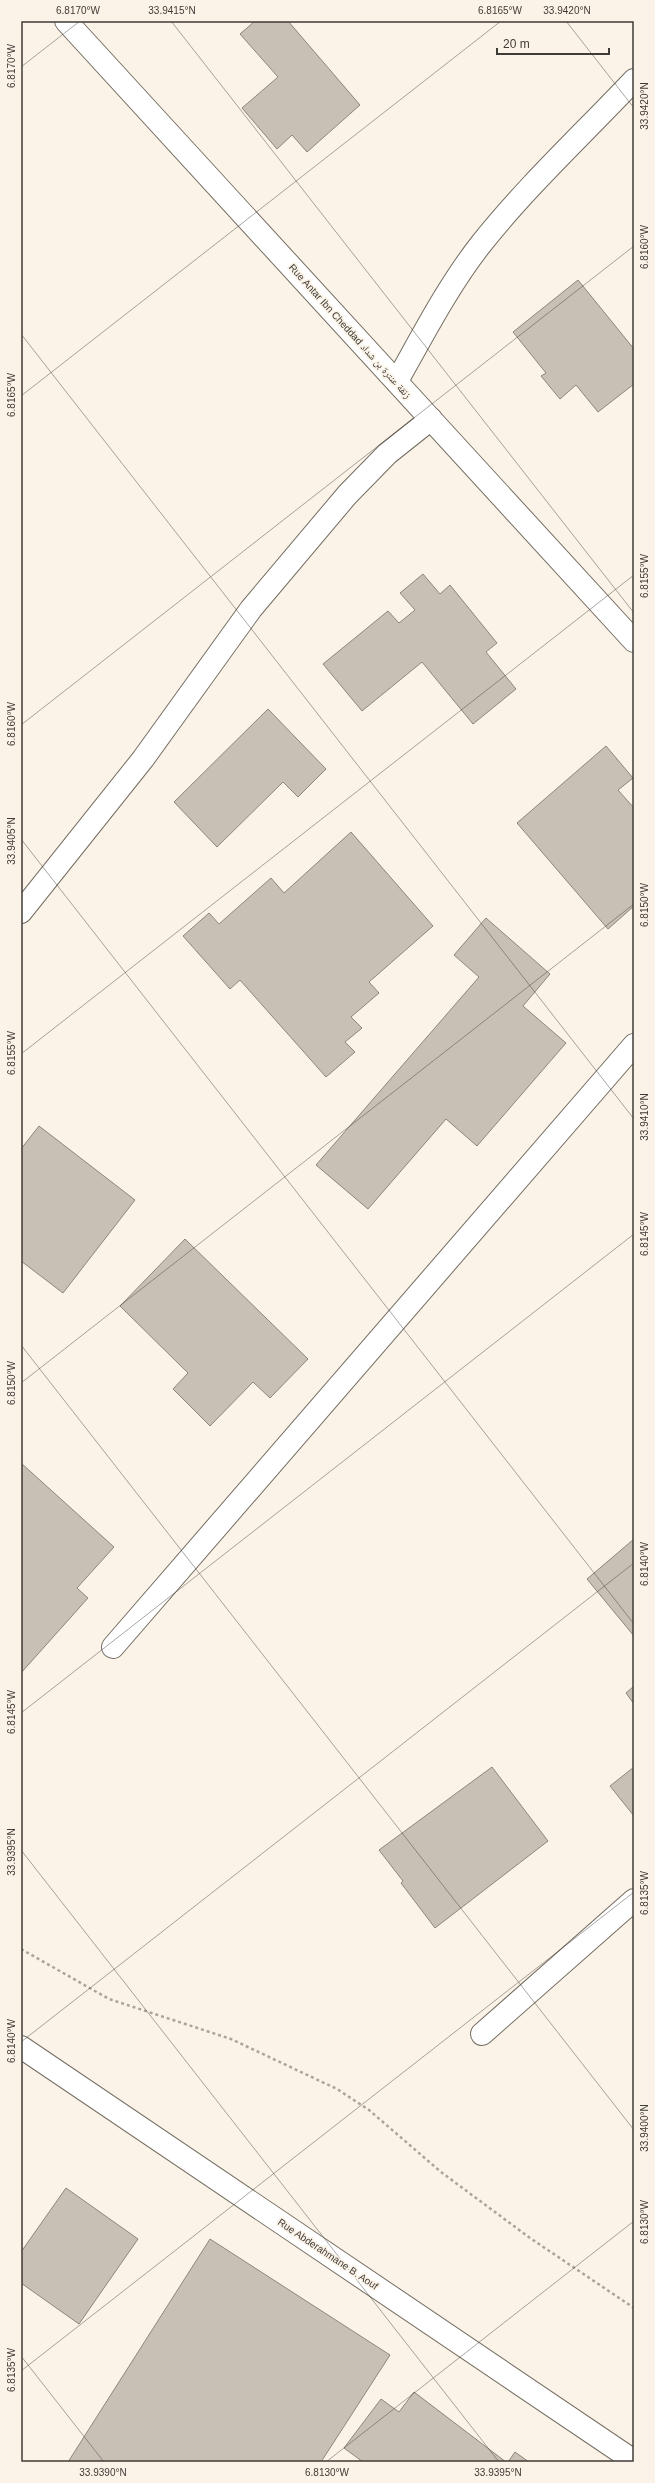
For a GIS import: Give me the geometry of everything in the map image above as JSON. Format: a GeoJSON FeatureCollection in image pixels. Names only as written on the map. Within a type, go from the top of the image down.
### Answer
{"type":"FeatureCollection","features":[{"type":"Feature","properties":{"kind":"street","name":"Rue Antar Ibn Cheddad زنقة عنترة بن شداد"},"geometry":{"type":"LineString","coordinates":[[67,21],[634,641]]}},
{"type":"Feature","properties":{"kind":"street"},"geometry":{"type":"LineString","coordinates":[[397,381],[445,298],[480,245],[518,201],[634,80]]}},
{"type":"Feature","properties":{"kind":"street"},"geometry":{"type":"LineString","coordinates":[[21,912],[143,759],[251,609],[347,495],[387,454],[431,419]]}},
{"type":"Feature","properties":{"kind":"street"},"geometry":{"type":"LineString","coordinates":[[113,1647],[634,1045]]}},
{"type":"Feature","properties":{"kind":"street"},"geometry":{"type":"LineString","coordinates":[[482,2034],[634,1900]]}},
{"type":"Feature","properties":{"kind":"street","name":"Rue Abderahmane B. Aouf"},"geometry":{"type":"LineString","coordinates":[[21,2047],[634,2461]]}},
{"type":"Feature","properties":{"kind":"path"},"geometry":{"type":"LineString","coordinates":[[21,1949],[109,1999],[230,2039],[337,2090],[369,2110],[441,2172],[518,2228],[634,2308]]}},
{"type":"Feature","properties":{"kind":"building"},"geometry":{"type":"Polygon","coordinates":[[[255,21],[288,21],[360,105],[307,152],[292,135],[277,149],[242,108],[278,77],[240,34],[255,21]]]}},
{"type":"Feature","properties":{"kind":"building"},"geometry":{"type":"Polygon","coordinates":[[[578,280],[634,349],[634,384],[598,412],[576,385],[560,399],[541,376],[546,373],[513,332],[578,280]]]}},
{"type":"Feature","properties":{"kind":"building"},"geometry":{"type":"Polygon","coordinates":[[[423,574],[440,594],[450,585],[497,643],[486,652],[516,689],[473,724],[422,662],[362,711],[323,664],[388,611],[399,623],[415,610],[400,593],[423,574]]]}},
{"type":"Feature","properties":{"kind":"building"},"geometry":{"type":"Polygon","coordinates":[[[268,709],[326,769],[298,797],[283,782],[217,847],[174,802],[268,709]]]}},
{"type":"Feature","properties":{"kind":"building"},"geometry":{"type":"Polygon","coordinates":[[[606,746],[633,778],[618,790],[634,808],[634,906],[608,929],[517,823],[606,746]]]}},
{"type":"Feature","properties":{"kind":"building"},"geometry":{"type":"Polygon","coordinates":[[[351,832],[433,926],[369,982],[379,993],[351,1017],[362,1028],[345,1042],[355,1052],[326,1077],[240,980],[230,989],[183,936],[209,913],[219,924],[271,878],[284,893],[351,832]]]}},
{"type":"Feature","properties":{"kind":"building"},"geometry":{"type":"Polygon","coordinates":[[[486,918],[550,974],[523,1006],[566,1043],[477,1146],[446,1119],[368,1209],[316,1165],[479,977],[454,955],[486,918]]]}},
{"type":"Feature","properties":{"kind":"building"},"geometry":{"type":"Polygon","coordinates":[[[39,1126],[135,1200],[63,1293],[21,1261],[21,1149],[39,1126]]]}},
{"type":"Feature","properties":{"kind":"building"},"geometry":{"type":"Polygon","coordinates":[[[185,1239],[308,1359],[270,1398],[253,1382],[210,1426],[173,1389],[188,1373],[120,1306],[185,1239]]]}},
{"type":"Feature","properties":{"kind":"building"},"geometry":{"type":"Polygon","coordinates":[[[21,1463],[114,1547],[77,1588],[88,1598],[21,1673],[21,1463]]]}},
{"type":"Feature","properties":{"kind":"building"},"geometry":{"type":"Polygon","coordinates":[[[634,1539],[634,1636],[587,1579],[634,1539]]]}},
{"type":"Feature","properties":{"kind":"building"},"geometry":{"type":"Polygon","coordinates":[[[634,1686],[634,1704],[626,1693],[634,1686]]]}},
{"type":"Feature","properties":{"kind":"building"},"geometry":{"type":"Polygon","coordinates":[[[492,1767],[548,1841],[435,1928],[401,1883],[403,1881],[379,1850],[492,1767]]]}},
{"type":"Feature","properties":{"kind":"building"},"geometry":{"type":"Polygon","coordinates":[[[634,1767],[634,1816],[610,1786],[634,1767]]]}},
{"type":"Feature","properties":{"kind":"building"},"geometry":{"type":"Polygon","coordinates":[[[66,2188],[138,2239],[79,2324],[21,2283],[21,2252],[66,2188]]]}},
{"type":"Feature","properties":{"kind":"building"},"geometry":{"type":"Polygon","coordinates":[[[210,2239],[390,2355],[321,2462],[68,2462],[210,2239]]]}},
{"type":"Feature","properties":{"kind":"building"},"geometry":{"type":"Polygon","coordinates":[[[414,2392],[506,2462],[363,2462],[344,2448],[381,2399],[399,2412],[414,2392]]]}},
{"type":"Feature","properties":{"kind":"building"},"geometry":{"type":"Polygon","coordinates":[[[515,2452],[529,2462],[508,2462],[515,2452]]]}}]}
